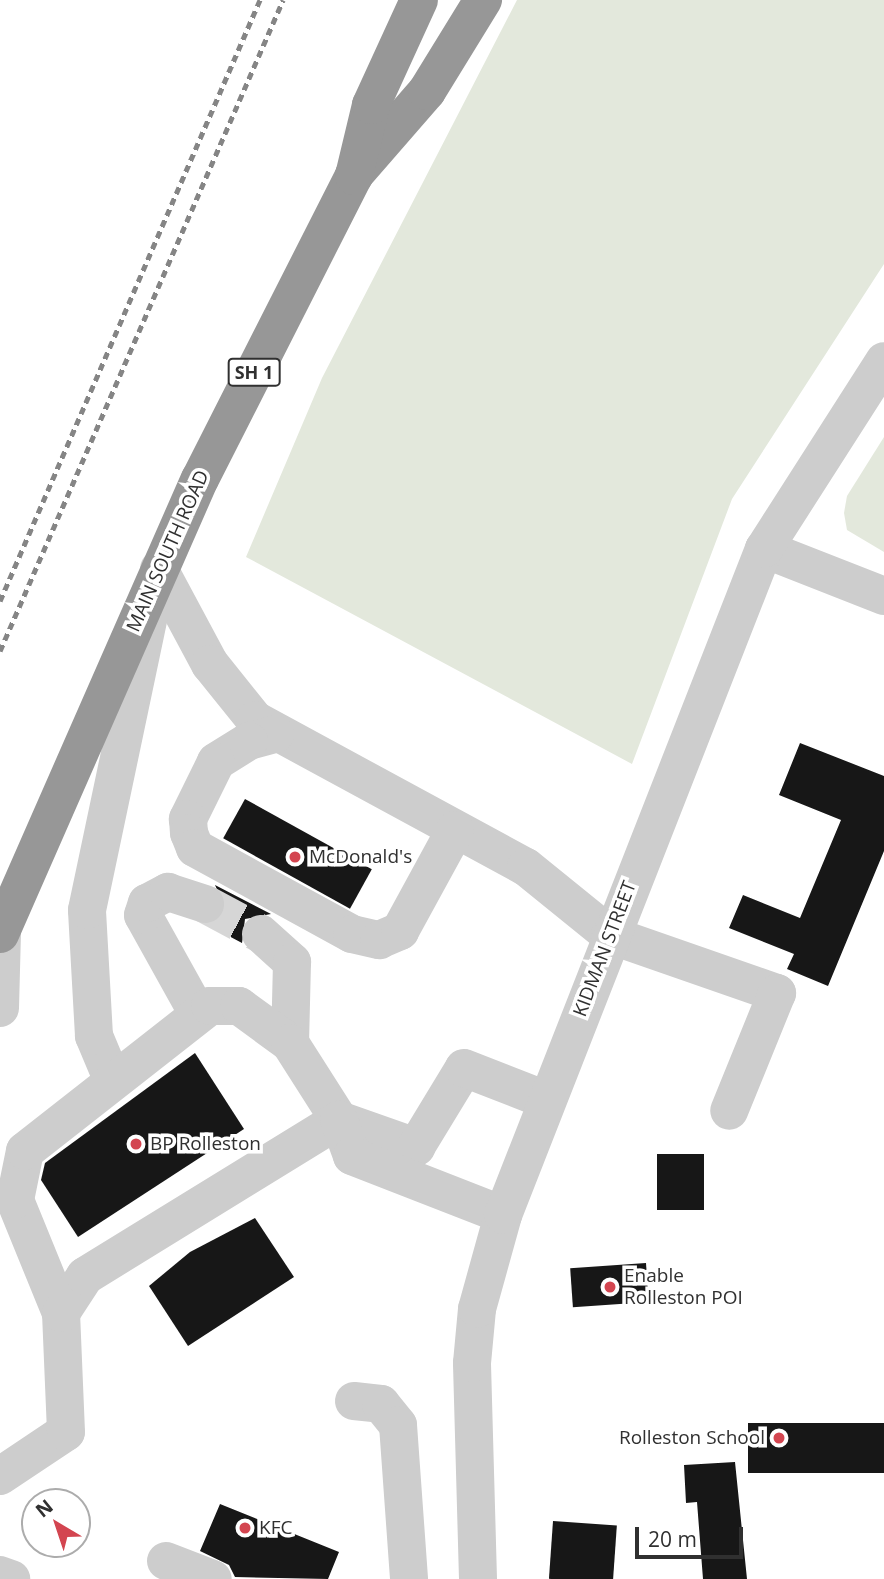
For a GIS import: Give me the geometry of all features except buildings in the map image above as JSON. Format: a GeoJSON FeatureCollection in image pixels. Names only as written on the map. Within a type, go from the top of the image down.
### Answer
{"type":"FeatureCollection","features":[{"type":"Feature","properties":{"kind":"highway","name":"MAIN SOUTH ROAD"},"geometry":{"type":"LineString","coordinates":[[1,931],[159,569],[354,176],[372,105],[419,0]]}},
{"type":"Feature","properties":{"kind":"highway","name":"MAIN SOUTH ROAD"},"geometry":{"type":"LineString","coordinates":[[354,176],[427,91],[483,0]]}},
{"type":"Feature","properties":{"kind":"street","name":"KIDMAN STREET"},"geometry":{"type":"LineString","coordinates":[[478,1579],[472,1363],[477,1309],[503,1215],[610,935],[764,549],[884,361]]}},
{"type":"Feature","properties":{"kind":"street"},"geometry":{"type":"LineString","coordinates":[[764,549],[884,596]]}},
{"type":"Feature","properties":{"kind":"street"},"geometry":{"type":"LineString","coordinates":[[159,569],[226,690],[275,733],[526,867],[610,935],[777,993],[729,1111]]}},
{"type":"Feature","properties":{"kind":"street"},"geometry":{"type":"LineString","coordinates":[[112,1079],[94,1036],[87,910],[159,569]]}},
{"type":"Feature","properties":{"kind":"street"},"geometry":{"type":"LineString","coordinates":[[275,733],[248,741],[216,762],[188,818],[189,833],[195,848],[352,934],[379,940],[400,931],[455,830]]}},
{"type":"Feature","properties":{"kind":"street"},"geometry":{"type":"LineString","coordinates":[[198,1014],[143,915],[147,904],[168,892],[205,904]]}},
{"type":"Feature","properties":{"kind":"street"},"geometry":{"type":"LineString","coordinates":[[0,1008],[1,931]]}},
{"type":"Feature","properties":{"kind":"street"},"geometry":{"type":"LineString","coordinates":[[261,934],[292,962],[290,1043]]}},
{"type":"Feature","properties":{"kind":"street"},"geometry":{"type":"LineString","coordinates":[[0,1476],[66,1432],[61,1312],[15,1200],[25,1151],[112,1079],[210,1006],[239,1006],[290,1043],[339,1120],[352,1156],[503,1215]]}},
{"type":"Feature","properties":{"kind":"street"},"geometry":{"type":"LineString","coordinates":[[339,1120],[416,1147],[464,1068],[546,1100]]}},
{"type":"Feature","properties":{"kind":"street"},"geometry":{"type":"LineString","coordinates":[[61,1312],[85,1276],[339,1120]]}},
{"type":"Feature","properties":{"kind":"street"},"geometry":{"type":"LineString","coordinates":[[354,1401],[381,1404],[398,1425],[409,1579]]}},
{"type":"Feature","properties":{"kind":"street"},"geometry":{"type":"LineString","coordinates":[[166,1561],[213,1579]]}},
{"type":"Feature","properties":{"kind":"street"},"geometry":{"type":"LineString","coordinates":[[0,1575],[11,1579]]}},
{"type":"Feature","properties":{"kind":"shaded area"},"geometry":{"type":"Polygon","coordinates":[[[517,0],[884,0],[884,264],[732,499],[632,764],[246,557],[322,378],[517,0]]]}},
{"type":"Feature","properties":{"kind":"shaded area"},"geometry":{"type":"Polygon","coordinates":[[[884,437],[884,552],[847,530],[844,513],[847,496],[884,437]]]}},
{"type":"Feature","properties":{"kind":"tunnel"},"geometry":{"type":"LineString","coordinates":[[205,904],[261,934]]}},
{"type":"Feature","properties":{"kind":"railway"},"geometry":{"type":"LineString","coordinates":[[0,601],[260,0]]}},
{"type":"Feature","properties":{"kind":"railway"},"geometry":{"type":"LineString","coordinates":[[0,651],[283,0]]}},
{"type":"Feature","properties":{"kind":"place","name":"McDonald's"},"geometry":{"type":"Point","coordinates":[295,857]}},
{"type":"Feature","properties":{"kind":"place","name":"BP Rolleston"},"geometry":{"type":"Point","coordinates":[136,1144]}},
{"type":"Feature","properties":{"kind":"place","name":"Enable Rolleston POI"},"geometry":{"type":"Point","coordinates":[610,1287]}},
{"type":"Feature","properties":{"kind":"place","name":"Rolleston School"},"geometry":{"type":"Point","coordinates":[779,1438]}},
{"type":"Feature","properties":{"kind":"place","name":"KFC"},"geometry":{"type":"Point","coordinates":[245,1528]}}]}
